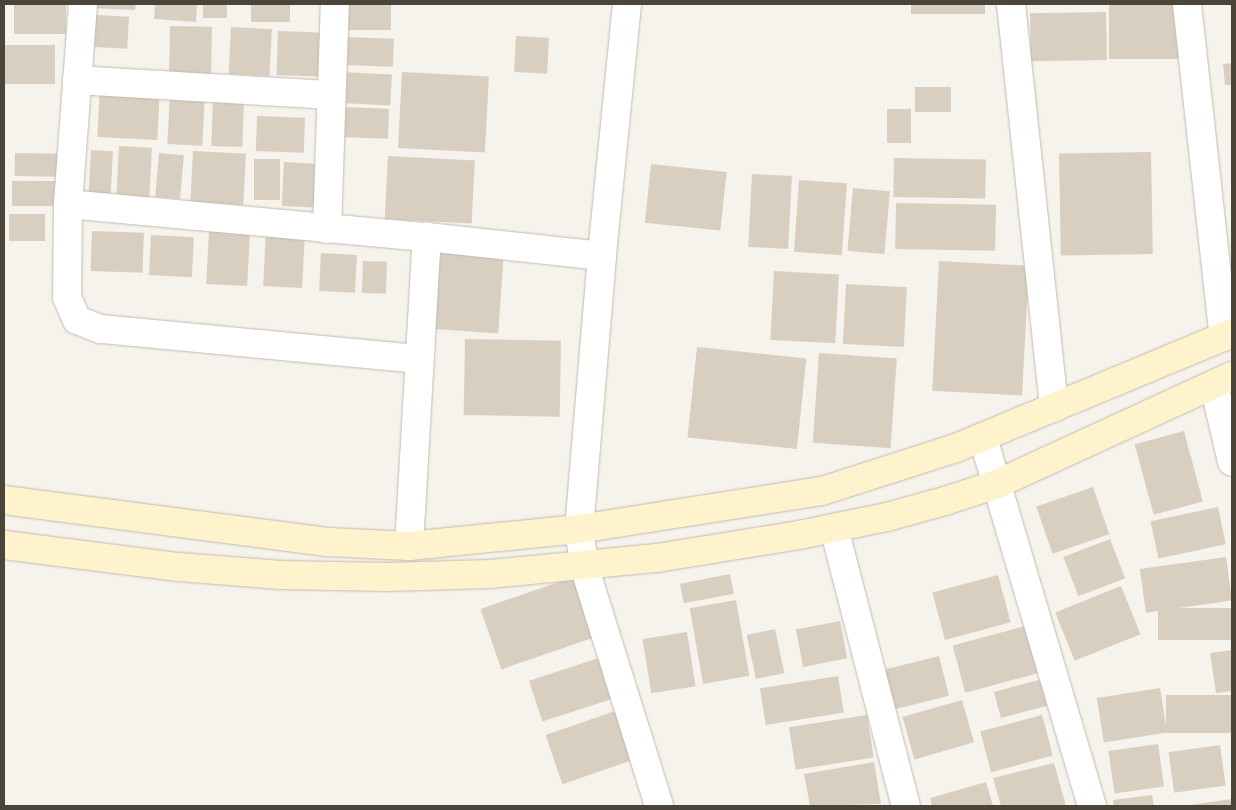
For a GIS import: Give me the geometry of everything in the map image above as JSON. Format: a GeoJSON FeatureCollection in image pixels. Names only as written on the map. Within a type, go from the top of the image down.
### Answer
{"type":"FeatureCollection","features":[{"type":"Feature","properties":{"kind":"main road"},"geometry":{"type":"LineString","coordinates":[[4,500],[329,542],[409,546],[579,529],[822,491],[983,438],[1228,335]]}},
{"type":"Feature","properties":{"kind":"main road"},"geometry":{"type":"LineString","coordinates":[[4,545],[179,567],[281,575],[396,577],[490,574],[657,558],[834,528],[887,517],[997,484],[1223,381]]}},
{"type":"Feature","properties":{"kind":"street"},"geometry":{"type":"LineString","coordinates":[[82,4],[68,204],[67,297],[78,320],[101,329],[420,359]]}},
{"type":"Feature","properties":{"kind":"street"},"geometry":{"type":"LineString","coordinates":[[327,229],[335,4]]}},
{"type":"Feature","properties":{"kind":"street"},"geometry":{"type":"LineString","coordinates":[[627,4],[602,256],[579,529],[584,566],[659,806]]}},
{"type":"Feature","properties":{"kind":"street"},"geometry":{"type":"LineString","coordinates":[[1011,4],[1054,408]]}},
{"type":"Feature","properties":{"kind":"street"},"geometry":{"type":"LineString","coordinates":[[1187,4],[1228,335]]}},
{"type":"Feature","properties":{"kind":"street"},"geometry":{"type":"LineString","coordinates":[[77,80],[331,95]]}},
{"type":"Feature","properties":{"kind":"street"},"geometry":{"type":"LineString","coordinates":[[68,204],[427,237],[602,256]]}},
{"type":"Feature","properties":{"kind":"street"},"geometry":{"type":"LineString","coordinates":[[409,546],[427,237]]}},
{"type":"Feature","properties":{"kind":"street"},"geometry":{"type":"LineString","coordinates":[[1223,381],[1232,462]]}},
{"type":"Feature","properties":{"kind":"street"},"geometry":{"type":"LineString","coordinates":[[983,438],[1092,806]]}},
{"type":"Feature","properties":{"kind":"street"},"geometry":{"type":"LineString","coordinates":[[834,528],[906,806]]}},
{"type":"Feature","properties":{"kind":"building"},"geometry":{"type":"Polygon","coordinates":[[[14,4],[66,4],[66,34],[14,34],[14,4]]]}},
{"type":"Feature","properties":{"kind":"building"},"geometry":{"type":"Polygon","coordinates":[[[91,4],[136,4],[135,10],[91,8],[91,4]]]}},
{"type":"Feature","properties":{"kind":"building"},"geometry":{"type":"Polygon","coordinates":[[[155,4],[197,4],[196,22],[154,19],[155,4]]]}},
{"type":"Feature","properties":{"kind":"building"},"geometry":{"type":"Polygon","coordinates":[[[203,4],[227,4],[227,18],[203,18],[203,4]]]}},
{"type":"Feature","properties":{"kind":"building"},"geometry":{"type":"Polygon","coordinates":[[[251,4],[290,4],[290,22],[251,22],[251,4]]]}},
{"type":"Feature","properties":{"kind":"building"},"geometry":{"type":"Polygon","coordinates":[[[342,4],[391,4],[391,30],[342,30],[342,4]]]}},
{"type":"Feature","properties":{"kind":"building"},"geometry":{"type":"Polygon","coordinates":[[[911,4],[985,4],[985,14],[911,14],[911,4]]]}},
{"type":"Feature","properties":{"kind":"building"},"geometry":{"type":"Polygon","coordinates":[[[1109,4],[1179,4],[1179,59],[1109,59],[1109,4]]]}},
{"type":"Feature","properties":{"kind":"building"},"geometry":{"type":"Polygon","coordinates":[[[1106,12],[1107,60],[1031,61],[1030,13],[1106,12]]]}},
{"type":"Feature","properties":{"kind":"building"},"geometry":{"type":"Polygon","coordinates":[[[96,15],[129,17],[127,49],[94,47],[96,15]]]}},
{"type":"Feature","properties":{"kind":"building"},"geometry":{"type":"Polygon","coordinates":[[[170,26],[212,27],[211,77],[169,76],[170,26]]]}},
{"type":"Feature","properties":{"kind":"building"},"geometry":{"type":"Polygon","coordinates":[[[231,27],[272,29],[269,76],[229,74],[231,27]]]}},
{"type":"Feature","properties":{"kind":"building"},"geometry":{"type":"Polygon","coordinates":[[[278,31],[327,33],[325,77],[276,75],[278,31]]]}},
{"type":"Feature","properties":{"kind":"building"},"geometry":{"type":"Polygon","coordinates":[[[516,36],[549,38],[547,74],[514,72],[516,36]]]}},
{"type":"Feature","properties":{"kind":"building"},"geometry":{"type":"Polygon","coordinates":[[[345,37],[394,39],[393,67],[344,65],[345,37]]]}},
{"type":"Feature","properties":{"kind":"building"},"geometry":{"type":"Polygon","coordinates":[[[4,45],[55,45],[55,84],[4,84],[4,45]]]}},
{"type":"Feature","properties":{"kind":"building"},"geometry":{"type":"Polygon","coordinates":[[[1232,63],[1232,85],[1225,85],[1223,64],[1232,63]]]}},
{"type":"Feature","properties":{"kind":"building"},"geometry":{"type":"Polygon","coordinates":[[[342,72],[392,75],[390,106],[340,103],[342,72]]]}},
{"type":"Feature","properties":{"kind":"building"},"geometry":{"type":"Polygon","coordinates":[[[402,72],[489,77],[485,152],[398,148],[402,72]]]}},
{"type":"Feature","properties":{"kind":"building"},"geometry":{"type":"Polygon","coordinates":[[[100,86],[160,89],[157,140],[97,137],[100,86]]]}},
{"type":"Feature","properties":{"kind":"building"},"geometry":{"type":"Polygon","coordinates":[[[915,87],[951,87],[951,112],[915,112],[915,87]]]}},
{"type":"Feature","properties":{"kind":"building"},"geometry":{"type":"Polygon","coordinates":[[[170,93],[205,95],[202,146],[167,144],[170,93]]]}},
{"type":"Feature","properties":{"kind":"building"},"geometry":{"type":"Polygon","coordinates":[[[213,98],[244,99],[242,147],[211,146],[213,98]]]}},
{"type":"Feature","properties":{"kind":"building"},"geometry":{"type":"Polygon","coordinates":[[[340,107],[389,109],[388,139],[339,137],[340,107]]]}},
{"type":"Feature","properties":{"kind":"building"},"geometry":{"type":"Polygon","coordinates":[[[887,109],[911,109],[911,143],[887,143],[887,109]]]}},
{"type":"Feature","properties":{"kind":"building"},"geometry":{"type":"Polygon","coordinates":[[[257,116],[305,118],[304,153],[256,151],[257,116]]]}},
{"type":"Feature","properties":{"kind":"building"},"geometry":{"type":"Polygon","coordinates":[[[119,146],[152,148],[149,199],[116,197],[119,146]]]}},
{"type":"Feature","properties":{"kind":"building"},"geometry":{"type":"Polygon","coordinates":[[[91,150],[113,151],[111,196],[89,195],[91,150]]]}},
{"type":"Feature","properties":{"kind":"building"},"geometry":{"type":"Polygon","coordinates":[[[193,151],[246,154],[243,205],[190,202],[193,151]]]}},
{"type":"Feature","properties":{"kind":"building"},"geometry":{"type":"Polygon","coordinates":[[[1151,152],[1153,254],[1061,256],[1059,154],[1151,152]]]}},
{"type":"Feature","properties":{"kind":"building"},"geometry":{"type":"Polygon","coordinates":[[[15,153],[62,154],[62,177],[15,176],[15,153]]]}},
{"type":"Feature","properties":{"kind":"building"},"geometry":{"type":"Polygon","coordinates":[[[159,153],[184,155],[180,199],[155,197],[159,153]]]}},
{"type":"Feature","properties":{"kind":"building"},"geometry":{"type":"Polygon","coordinates":[[[388,156],[475,161],[472,223],[385,219],[388,156]]]}},
{"type":"Feature","properties":{"kind":"building"},"geometry":{"type":"Polygon","coordinates":[[[894,158],[986,160],[985,199],[893,197],[894,158]]]}},
{"type":"Feature","properties":{"kind":"building"},"geometry":{"type":"Polygon","coordinates":[[[254,159],[280,159],[280,200],[254,200],[254,159]]]}},
{"type":"Feature","properties":{"kind":"building"},"geometry":{"type":"Polygon","coordinates":[[[284,162],[320,164],[318,208],[282,206],[284,162]]]}},
{"type":"Feature","properties":{"kind":"building"},"geometry":{"type":"Polygon","coordinates":[[[651,164],[727,172],[720,231],[645,223],[651,164]]]}},
{"type":"Feature","properties":{"kind":"building"},"geometry":{"type":"Polygon","coordinates":[[[752,174],[792,176],[788,249],[748,247],[752,174]]]}},
{"type":"Feature","properties":{"kind":"building"},"geometry":{"type":"Polygon","coordinates":[[[799,180],[847,183],[842,255],[794,252],[799,180]]]}},
{"type":"Feature","properties":{"kind":"building"},"geometry":{"type":"Polygon","coordinates":[[[12,181],[64,181],[64,206],[12,206],[12,181]]]}},
{"type":"Feature","properties":{"kind":"building"},"geometry":{"type":"Polygon","coordinates":[[[853,188],[890,191],[884,254],[848,251],[853,188]]]}},
{"type":"Feature","properties":{"kind":"building"},"geometry":{"type":"Polygon","coordinates":[[[896,203],[996,205],[995,251],[895,249],[896,203]]]}},
{"type":"Feature","properties":{"kind":"building"},"geometry":{"type":"Polygon","coordinates":[[[9,214],[45,214],[45,241],[9,241],[9,214]]]}},
{"type":"Feature","properties":{"kind":"building"},"geometry":{"type":"Polygon","coordinates":[[[92,231],[144,233],[143,273],[91,271],[92,231]]]}},
{"type":"Feature","properties":{"kind":"building"},"geometry":{"type":"Polygon","coordinates":[[[209,231],[250,233],[247,286],[206,284],[209,231]]]}},
{"type":"Feature","properties":{"kind":"building"},"geometry":{"type":"Polygon","coordinates":[[[266,231],[305,233],[302,288],[263,286],[266,231]]]}},
{"type":"Feature","properties":{"kind":"building"},"geometry":{"type":"Polygon","coordinates":[[[151,235],[194,237],[192,277],[149,275],[151,235]]]}},
{"type":"Feature","properties":{"kind":"building"},"geometry":{"type":"Polygon","coordinates":[[[437,248],[504,253],[498,333],[431,329],[437,248]]]}},
{"type":"Feature","properties":{"kind":"building"},"geometry":{"type":"Polygon","coordinates":[[[321,253],[357,255],[355,293],[319,291],[321,253]]]}},
{"type":"Feature","properties":{"kind":"building"},"geometry":{"type":"Polygon","coordinates":[[[363,261],[387,262],[386,294],[362,293],[363,261]]]}},
{"type":"Feature","properties":{"kind":"building"},"geometry":{"type":"Polygon","coordinates":[[[939,261],[1029,266],[1022,396],[932,391],[939,261]]]}},
{"type":"Feature","properties":{"kind":"building"},"geometry":{"type":"Polygon","coordinates":[[[774,271],[839,274],[835,343],[770,340],[774,271]]]}},
{"type":"Feature","properties":{"kind":"building"},"geometry":{"type":"Polygon","coordinates":[[[846,284],[907,287],[904,347],[843,344],[846,284]]]}},
{"type":"Feature","properties":{"kind":"building"},"geometry":{"type":"Polygon","coordinates":[[[465,339],[561,341],[560,417],[464,415],[465,339]]]}},
{"type":"Feature","properties":{"kind":"building"},"geometry":{"type":"Polygon","coordinates":[[[697,347],[806,358],[797,449],[687,438],[697,347]]]}},
{"type":"Feature","properties":{"kind":"building"},"geometry":{"type":"Polygon","coordinates":[[[819,353],[897,358],[891,448],[813,443],[819,353]]]}},
{"type":"Feature","properties":{"kind":"building"},"geometry":{"type":"Polygon","coordinates":[[[1184,431],[1203,502],[1154,515],[1135,444],[1184,431]]]}},
{"type":"Feature","properties":{"kind":"building"},"geometry":{"type":"Polygon","coordinates":[[[1093,487],[1109,534],[1053,554],[1036,507],[1093,487]]]}},
{"type":"Feature","properties":{"kind":"building"},"geometry":{"type":"Polygon","coordinates":[[[1218,507],[1226,544],[1158,559],[1151,521],[1218,507]]]}},
{"type":"Feature","properties":{"kind":"building"},"geometry":{"type":"Polygon","coordinates":[[[1110,539],[1125,578],[1078,596],[1063,557],[1110,539]]]}},
{"type":"Feature","properties":{"kind":"building"},"geometry":{"type":"Polygon","coordinates":[[[1226,557],[1232,601],[1146,613],[1140,569],[1226,557]]]}},
{"type":"Feature","properties":{"kind":"building"},"geometry":{"type":"Polygon","coordinates":[[[730,574],[734,594],[684,603],[680,584],[730,574]]]}},
{"type":"Feature","properties":{"kind":"building"},"geometry":{"type":"Polygon","coordinates":[[[998,575],[1011,622],[945,640],[932,593],[998,575]]]}},
{"type":"Feature","properties":{"kind":"building"},"geometry":{"type":"Polygon","coordinates":[[[576,576],[597,637],[501,669],[481,609],[576,576]]]}},
{"type":"Feature","properties":{"kind":"building"},"geometry":{"type":"Polygon","coordinates":[[[1121,586],[1140,634],[1075,661],[1055,613],[1121,586]]]}},
{"type":"Feature","properties":{"kind":"building"},"geometry":{"type":"Polygon","coordinates":[[[736,600],[749,676],[703,684],[690,608],[736,600]]]}},
{"type":"Feature","properties":{"kind":"building"},"geometry":{"type":"Polygon","coordinates":[[[1158,608],[1232,608],[1232,640],[1158,640],[1158,608]]]}},
{"type":"Feature","properties":{"kind":"building"},"geometry":{"type":"Polygon","coordinates":[[[840,621],[847,658],[803,667],[796,630],[840,621]]]}},
{"type":"Feature","properties":{"kind":"building"},"geometry":{"type":"Polygon","coordinates":[[[1025,626],[1038,673],[965,693],[953,645],[1025,626]]]}},
{"type":"Feature","properties":{"kind":"building"},"geometry":{"type":"Polygon","coordinates":[[[775,629],[784,673],[756,679],[747,635],[775,629]]]}},
{"type":"Feature","properties":{"kind":"building"},"geometry":{"type":"Polygon","coordinates":[[[687,632],[696,686],[651,693],[643,639],[687,632]]]}},
{"type":"Feature","properties":{"kind":"building"},"geometry":{"type":"Polygon","coordinates":[[[1232,650],[1232,691],[1216,693],[1210,653],[1232,650]]]}},
{"type":"Feature","properties":{"kind":"building"},"geometry":{"type":"Polygon","coordinates":[[[608,655],[621,696],[542,722],[529,681],[608,655]]]}},
{"type":"Feature","properties":{"kind":"building"},"geometry":{"type":"Polygon","coordinates":[[[939,656],[949,696],[893,710],[883,670],[939,656]]]}},
{"type":"Feature","properties":{"kind":"building"},"geometry":{"type":"Polygon","coordinates":[[[838,676],[844,713],[766,725],[760,688],[838,676]]]}},
{"type":"Feature","properties":{"kind":"building"},"geometry":{"type":"Polygon","coordinates":[[[1050,677],[1057,703],[1001,718],[994,692],[1050,677]]]}},
{"type":"Feature","properties":{"kind":"building"},"geometry":{"type":"Polygon","coordinates":[[[1160,688],[1167,732],[1104,742],[1097,698],[1160,688]]]}},
{"type":"Feature","properties":{"kind":"building"},"geometry":{"type":"Polygon","coordinates":[[[1166,695],[1232,695],[1232,733],[1166,733],[1166,695]]]}},
{"type":"Feature","properties":{"kind":"building"},"geometry":{"type":"Polygon","coordinates":[[[962,700],[974,742],[915,759],[902,717],[962,700]]]}},
{"type":"Feature","properties":{"kind":"building"},"geometry":{"type":"Polygon","coordinates":[[[624,708],[641,757],[562,784],[546,735],[624,708]]]}},
{"type":"Feature","properties":{"kind":"building"},"geometry":{"type":"Polygon","coordinates":[[[867,715],[874,757],[796,770],[789,727],[867,715]]]}},
{"type":"Feature","properties":{"kind":"building"},"geometry":{"type":"Polygon","coordinates":[[[1042,715],[1053,756],[991,772],[980,732],[1042,715]]]}},
{"type":"Feature","properties":{"kind":"building"},"geometry":{"type":"Polygon","coordinates":[[[1158,744],[1164,787],[1114,794],[1108,751],[1158,744]]]}},
{"type":"Feature","properties":{"kind":"building"},"geometry":{"type":"Polygon","coordinates":[[[1220,745],[1226,786],[1174,793],[1169,752],[1220,745]]]}},
{"type":"Feature","properties":{"kind":"building"},"geometry":{"type":"Polygon","coordinates":[[[874,762],[881,804],[810,806],[804,774],[874,762]]]}},
{"type":"Feature","properties":{"kind":"building"},"geometry":{"type":"Polygon","coordinates":[[[1054,763],[1066,806],[1001,806],[993,778],[1054,763]]]}},
{"type":"Feature","properties":{"kind":"building"},"geometry":{"type":"Polygon","coordinates":[[[986,782],[993,806],[932,806],[930,798],[986,782]]]}},
{"type":"Feature","properties":{"kind":"building"},"geometry":{"type":"Polygon","coordinates":[[[1152,795],[1154,806],[1114,806],[1113,800],[1152,795]]]}},
{"type":"Feature","properties":{"kind":"building"},"geometry":{"type":"Polygon","coordinates":[[[1232,799],[1232,806],[1190,806],[1190,805],[1232,799]]]}}]}
